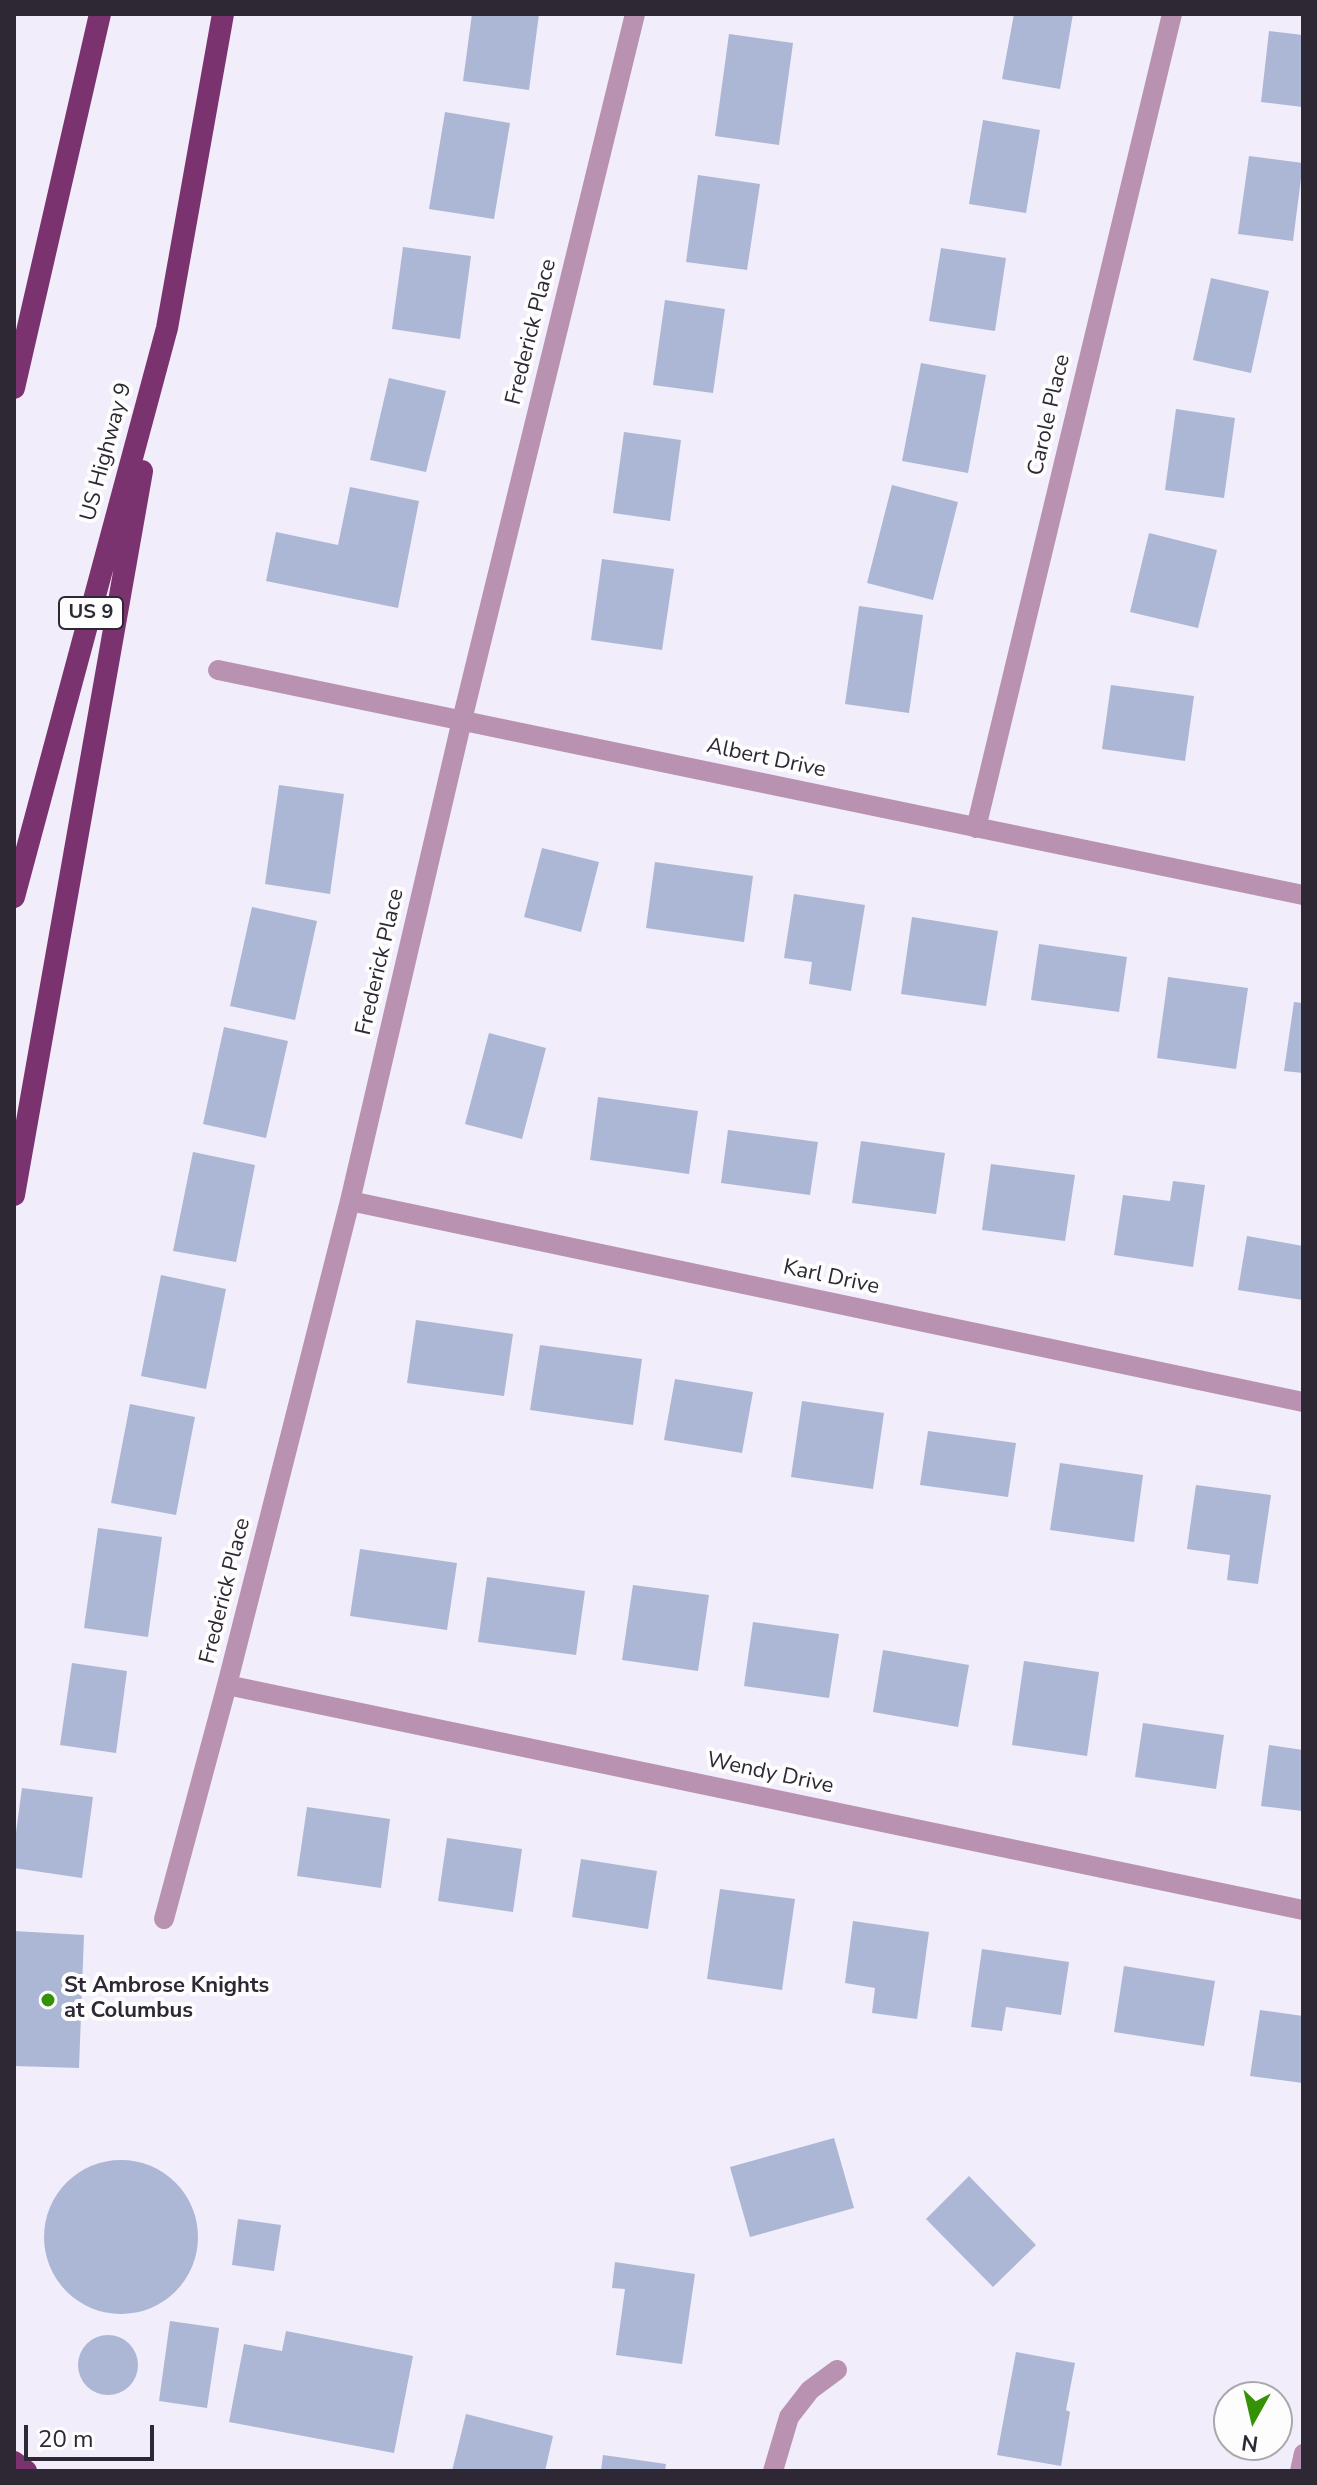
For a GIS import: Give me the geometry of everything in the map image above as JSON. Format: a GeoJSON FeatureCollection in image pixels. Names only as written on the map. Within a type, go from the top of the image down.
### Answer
{"type":"FeatureCollection","features":[{"type":"Feature","properties":{"kind":"highway"},"geometry":{"type":"LineString","coordinates":[[14,388],[100,14]]}},
{"type":"Feature","properties":{"kind":"highway","name":"US Highway 9"},"geometry":{"type":"LineString","coordinates":[[14,897],[167,328],[223,14]]}},
{"type":"Feature","properties":{"kind":"highway"},"geometry":{"type":"LineString","coordinates":[[14,1195],[167,328]]}},
{"type":"Feature","properties":{"kind":"highway"},"geometry":{"type":"LineString","coordinates":[[14,2462],[26,2471]]}},
{"type":"Feature","properties":{"kind":"street","name":"Frederick Place"},"geometry":{"type":"LineString","coordinates":[[164,1919],[350,1201],[462,720],[635,14]]}},
{"type":"Feature","properties":{"kind":"street","name":"Carole Place"},"geometry":{"type":"LineString","coordinates":[[976,828],[1172,14]]}},
{"type":"Feature","properties":{"kind":"street","name":"Albert Drive"},"geometry":{"type":"LineString","coordinates":[[218,670],[1303,895]]}},
{"type":"Feature","properties":{"kind":"street","name":"Karl Drive"},"geometry":{"type":"LineString","coordinates":[[350,1201],[1303,1402]]}},
{"type":"Feature","properties":{"kind":"street","name":"Wendy Drive"},"geometry":{"type":"LineString","coordinates":[[227,1685],[1303,1910]]}},
{"type":"Feature","properties":{"kind":"street"},"geometry":{"type":"LineString","coordinates":[[773,2471],[789,2417],[810,2390],[837,2370]]}},
{"type":"Feature","properties":{"kind":"lane"},"geometry":{"type":"LineString","coordinates":[[1299,2471],[1303,2453]]}},
{"type":"Feature","properties":{"kind":"building"},"geometry":{"type":"Polygon","coordinates":[[[472,14],[539,14],[529,90],[463,81],[472,14]]]}},
{"type":"Feature","properties":{"kind":"building"},"geometry":{"type":"Polygon","coordinates":[[[1014,14],[1073,14],[1060,89],[1002,79],[1014,14]]]}},
{"type":"Feature","properties":{"kind":"building"},"geometry":{"type":"Polygon","coordinates":[[[1269,31],[1303,35],[1303,107],[1261,102],[1269,31]]]}},
{"type":"Feature","properties":{"kind":"building"},"geometry":{"type":"Polygon","coordinates":[[[729,34],[793,43],[779,145],[715,136],[729,34]]]}},
{"type":"Feature","properties":{"kind":"building"},"geometry":{"type":"Polygon","coordinates":[[[445,112],[510,123],[494,219],[429,209],[445,112]]]}},
{"type":"Feature","properties":{"kind":"building"},"geometry":{"type":"Polygon","coordinates":[[[983,120],[1040,130],[1026,213],[969,204],[983,120]]]}},
{"type":"Feature","properties":{"kind":"building"},"geometry":{"type":"Polygon","coordinates":[[[1249,156],[1303,163],[1293,241],[1238,234],[1249,156]]]}},
{"type":"Feature","properties":{"kind":"building"},"geometry":{"type":"Polygon","coordinates":[[[698,175],[760,184],[747,270],[686,262],[698,175]]]}},
{"type":"Feature","properties":{"kind":"building"},"geometry":{"type":"Polygon","coordinates":[[[403,247],[471,256],[460,339],[392,329],[403,247]]]}},
{"type":"Feature","properties":{"kind":"building"},"geometry":{"type":"Polygon","coordinates":[[[941,248],[1006,258],[995,331],[929,321],[941,248]]]}},
{"type":"Feature","properties":{"kind":"building"},"geometry":{"type":"Polygon","coordinates":[[[1211,278],[1269,291],[1251,373],[1193,360],[1211,278]]]}},
{"type":"Feature","properties":{"kind":"building"},"geometry":{"type":"Polygon","coordinates":[[[665,300],[725,309],[713,393],[653,385],[665,300]]]}},
{"type":"Feature","properties":{"kind":"building"},"geometry":{"type":"Polygon","coordinates":[[[921,363],[986,375],[968,473],[902,461],[921,363]]]}},
{"type":"Feature","properties":{"kind":"building"},"geometry":{"type":"Polygon","coordinates":[[[389,378],[446,391],[426,472],[370,460],[389,378]]]}},
{"type":"Feature","properties":{"kind":"building"},"geometry":{"type":"Polygon","coordinates":[[[1176,409],[1235,418],[1224,498],[1165,490],[1176,409]]]}},
{"type":"Feature","properties":{"kind":"building"},"geometry":{"type":"Polygon","coordinates":[[[624,432],[681,440],[670,521],[613,513],[624,432]]]}},
{"type":"Feature","properties":{"kind":"building"},"geometry":{"type":"Polygon","coordinates":[[[892,485],[958,502],[933,600],[867,583],[892,485]]]}},
{"type":"Feature","properties":{"kind":"building"},"geometry":{"type":"Polygon","coordinates":[[[350,487],[419,501],[398,608],[266,581],[276,532],[338,545],[350,487]]]}},
{"type":"Feature","properties":{"kind":"building"},"geometry":{"type":"Polygon","coordinates":[[[1149,533],[1217,550],[1198,628],[1130,612],[1149,533]]]}},
{"type":"Feature","properties":{"kind":"building"},"geometry":{"type":"Polygon","coordinates":[[[602,559],[674,569],[662,650],[591,640],[602,559]]]}},
{"type":"Feature","properties":{"kind":"building"},"geometry":{"type":"Polygon","coordinates":[[[859,606],[923,615],[909,713],[845,704],[859,606]]]}},
{"type":"Feature","properties":{"kind":"building"},"geometry":{"type":"Polygon","coordinates":[[[1111,685],[1194,696],[1185,761],[1102,749],[1111,685]]]}},
{"type":"Feature","properties":{"kind":"building"},"geometry":{"type":"Polygon","coordinates":[[[279,785],[344,794],[330,894],[265,884],[279,785]]]}},
{"type":"Feature","properties":{"kind":"building"},"geometry":{"type":"Polygon","coordinates":[[[542,848],[599,862],[581,932],[524,917],[542,848]]]}},
{"type":"Feature","properties":{"kind":"building"},"geometry":{"type":"Polygon","coordinates":[[[655,862],[753,876],[744,942],[646,928],[655,862]]]}},
{"type":"Feature","properties":{"kind":"building"},"geometry":{"type":"Polygon","coordinates":[[[794,894],[865,905],[851,991],[809,984],[812,962],[784,958],[794,894]]]}},
{"type":"Feature","properties":{"kind":"building"},"geometry":{"type":"Polygon","coordinates":[[[252,907],[317,921],[295,1020],[230,1006],[252,907]]]}},
{"type":"Feature","properties":{"kind":"building"},"geometry":{"type":"Polygon","coordinates":[[[912,917],[998,931],[986,1006],[901,994],[912,917]]]}},
{"type":"Feature","properties":{"kind":"building"},"geometry":{"type":"Polygon","coordinates":[[[1039,944],[1127,957],[1119,1012],[1031,1000],[1039,944]]]}},
{"type":"Feature","properties":{"kind":"building"},"geometry":{"type":"Polygon","coordinates":[[[1168,977],[1248,988],[1236,1069],[1157,1058],[1168,977]]]}},
{"type":"Feature","properties":{"kind":"building"},"geometry":{"type":"Polygon","coordinates":[[[1294,1002],[1303,1003],[1303,1073],[1284,1071],[1294,1002]]]}},
{"type":"Feature","properties":{"kind":"building"},"geometry":{"type":"Polygon","coordinates":[[[224,1027],[288,1041],[266,1138],[203,1124],[224,1027]]]}},
{"type":"Feature","properties":{"kind":"building"},"geometry":{"type":"Polygon","coordinates":[[[489,1033],[546,1048],[522,1139],[465,1124],[489,1033]]]}},
{"type":"Feature","properties":{"kind":"building"},"geometry":{"type":"Polygon","coordinates":[[[598,1097],[698,1111],[689,1174],[590,1160],[598,1097]]]}},
{"type":"Feature","properties":{"kind":"building"},"geometry":{"type":"Polygon","coordinates":[[[728,1130],[818,1142],[810,1195],[721,1183],[728,1130]]]}},
{"type":"Feature","properties":{"kind":"building"},"geometry":{"type":"Polygon","coordinates":[[[861,1141],[945,1153],[936,1214],[852,1203],[861,1141]]]}},
{"type":"Feature","properties":{"kind":"building"},"geometry":{"type":"Polygon","coordinates":[[[193,1152],[255,1165],[236,1262],[173,1251],[193,1152]]]}},
{"type":"Feature","properties":{"kind":"building"},"geometry":{"type":"Polygon","coordinates":[[[991,1164],[1075,1175],[1065,1241],[982,1230],[991,1164]]]}},
{"type":"Feature","properties":{"kind":"building"},"geometry":{"type":"Polygon","coordinates":[[[1173,1181],[1205,1185],[1193,1267],[1114,1255],[1123,1195],[1170,1201],[1173,1181]]]}},
{"type":"Feature","properties":{"kind":"building"},"geometry":{"type":"Polygon","coordinates":[[[1247,1236],[1303,1246],[1303,1300],[1238,1290],[1247,1236]]]}},
{"type":"Feature","properties":{"kind":"building"},"geometry":{"type":"Polygon","coordinates":[[[161,1275],[226,1289],[206,1389],[141,1376],[161,1275]]]}},
{"type":"Feature","properties":{"kind":"building"},"geometry":{"type":"Polygon","coordinates":[[[416,1320],[513,1334],[504,1396],[407,1383],[416,1320]]]}},
{"type":"Feature","properties":{"kind":"building"},"geometry":{"type":"Polygon","coordinates":[[[540,1345],[642,1359],[633,1425],[530,1410],[540,1345]]]}},
{"type":"Feature","properties":{"kind":"building"},"geometry":{"type":"Polygon","coordinates":[[[675,1379],[753,1392],[742,1453],[664,1440],[675,1379]]]}},
{"type":"Feature","properties":{"kind":"building"},"geometry":{"type":"Polygon","coordinates":[[[802,1401],[884,1413],[873,1489],[791,1477],[802,1401]]]}},
{"type":"Feature","properties":{"kind":"building"},"geometry":{"type":"Polygon","coordinates":[[[130,1404],[195,1417],[176,1515],[111,1503],[130,1404]]]}},
{"type":"Feature","properties":{"kind":"building"},"geometry":{"type":"Polygon","coordinates":[[[928,1431],[1016,1443],[1008,1497],[920,1485],[928,1431]]]}},
{"type":"Feature","properties":{"kind":"building"},"geometry":{"type":"Polygon","coordinates":[[[1060,1463],[1143,1475],[1134,1542],[1050,1530],[1060,1463]]]}},
{"type":"Feature","properties":{"kind":"building"},"geometry":{"type":"Polygon","coordinates":[[[1196,1485],[1271,1495],[1258,1584],[1227,1580],[1230,1555],[1187,1549],[1196,1485]]]}},
{"type":"Feature","properties":{"kind":"building"},"geometry":{"type":"Polygon","coordinates":[[[98,1528],[162,1537],[148,1637],[84,1628],[98,1528]]]}},
{"type":"Feature","properties":{"kind":"building"},"geometry":{"type":"Polygon","coordinates":[[[360,1549],[457,1563],[447,1630],[350,1616],[360,1549]]]}},
{"type":"Feature","properties":{"kind":"building"},"geometry":{"type":"Polygon","coordinates":[[[487,1577],[585,1591],[576,1655],[478,1642],[487,1577]]]}},
{"type":"Feature","properties":{"kind":"building"},"geometry":{"type":"Polygon","coordinates":[[[633,1585],[709,1595],[698,1671],[622,1660],[633,1585]]]}},
{"type":"Feature","properties":{"kind":"building"},"geometry":{"type":"Polygon","coordinates":[[[753,1622],[839,1634],[829,1698],[744,1686],[753,1622]]]}},
{"type":"Feature","properties":{"kind":"building"},"geometry":{"type":"Polygon","coordinates":[[[883,1650],[969,1665],[958,1727],[873,1712],[883,1650]]]}},
{"type":"Feature","properties":{"kind":"building"},"geometry":{"type":"Polygon","coordinates":[[[1024,1661],[1099,1672],[1087,1756],[1012,1745],[1024,1661]]]}},
{"type":"Feature","properties":{"kind":"building"},"geometry":{"type":"Polygon","coordinates":[[[72,1663],[127,1671],[116,1753],[60,1745],[72,1663]]]}},
{"type":"Feature","properties":{"kind":"building"},"geometry":{"type":"Polygon","coordinates":[[[1143,1723],[1224,1735],[1216,1789],[1135,1777],[1143,1723]]]}},
{"type":"Feature","properties":{"kind":"building"},"geometry":{"type":"Polygon","coordinates":[[[1269,1745],[1303,1750],[1303,1811],[1261,1806],[1269,1745]]]}},
{"type":"Feature","properties":{"kind":"building"},"geometry":{"type":"Polygon","coordinates":[[[22,1788],[93,1797],[82,1878],[14,1868],[22,1788]]]}},
{"type":"Feature","properties":{"kind":"building"},"geometry":{"type":"Polygon","coordinates":[[[307,1807],[390,1819],[381,1888],[297,1876],[307,1807]]]}},
{"type":"Feature","properties":{"kind":"building"},"geometry":{"type":"Polygon","coordinates":[[[447,1838],[522,1849],[513,1912],[438,1901],[447,1838]]]}},
{"type":"Feature","properties":{"kind":"building"},"geometry":{"type":"Polygon","coordinates":[[[581,1859],[657,1871],[648,1929],[572,1917],[581,1859]]]}},
{"type":"Feature","properties":{"kind":"building"},"geometry":{"type":"Polygon","coordinates":[[[720,1889],[795,1899],[782,1990],[707,1979],[720,1889]]]}},
{"type":"Feature","properties":{"kind":"building"},"geometry":{"type":"Polygon","coordinates":[[[853,1921],[929,1932],[917,2019],[872,2013],[875,1988],[845,1983],[853,1921]]]}},
{"type":"Feature","properties":{"kind":"building","name":"St Ambrose Knights at Columbus"},"geometry":{"type":"Polygon","coordinates":[[[14,1931],[84,1935],[79,2068],[14,2066],[14,1931]]]}},
{"type":"Feature","properties":{"kind":"building"},"geometry":{"type":"Polygon","coordinates":[[[982,1949],[1069,1962],[1061,2015],[1006,2007],[1002,2031],[971,2027],[982,1949]]]}},
{"type":"Feature","properties":{"kind":"building"},"geometry":{"type":"Polygon","coordinates":[[[1124,1966],[1215,1981],[1204,2046],[1114,2032],[1124,1966]]]}},
{"type":"Feature","properties":{"kind":"building"},"geometry":{"type":"Polygon","coordinates":[[[1260,2010],[1303,2016],[1303,2083],[1250,2076],[1260,2010]]]}},
{"type":"Feature","properties":{"kind":"building"},"geometry":{"type":"Polygon","coordinates":[[[834,2138],[854,2208],[750,2237],[730,2167],[834,2138]]]}},
{"type":"Feature","properties":{"kind":"building"},"geometry":{"type":"Polygon","coordinates":[[[121,2160],[151,2166],[176,2182],[192,2207],[198,2237],[192,2267],[176,2292],[151,2308],[121,2314],[91,2308],[66,2292],[50,2267],[44,2237],[50,2207],[66,2182],[91,2166],[121,2160]]]}},
{"type":"Feature","properties":{"kind":"building"},"geometry":{"type":"Polygon","coordinates":[[[969,2176],[1036,2245],[993,2287],[926,2219],[969,2176]]]}},
{"type":"Feature","properties":{"kind":"building"},"geometry":{"type":"Polygon","coordinates":[[[238,2219],[281,2225],[274,2271],[232,2265],[238,2219]]]}},
{"type":"Feature","properties":{"kind":"building"},"geometry":{"type":"Polygon","coordinates":[[[615,2262],[695,2274],[682,2364],[616,2355],[625,2289],[612,2288],[615,2262]]]}},
{"type":"Feature","properties":{"kind":"building"},"geometry":{"type":"Polygon","coordinates":[[[170,2321],[219,2328],[207,2408],[159,2401],[170,2321]]]}},
{"type":"Feature","properties":{"kind":"building"},"geometry":{"type":"Polygon","coordinates":[[[286,2331],[413,2356],[394,2453],[229,2422],[244,2344],[282,2351],[286,2331]]]}},
{"type":"Feature","properties":{"kind":"building"},"geometry":{"type":"Polygon","coordinates":[[[108,2335],[119,2337],[129,2344],[136,2354],[136,2376],[129,2386],[119,2393],[108,2395],[97,2393],[87,2386],[80,2376],[78,2365],[80,2354],[87,2344],[97,2337],[108,2335]]]}},
{"type":"Feature","properties":{"kind":"building"},"geometry":{"type":"Polygon","coordinates":[[[1016,2352],[1075,2363],[1066,2410],[1070,2412],[1061,2466],[997,2455],[1016,2352]]]}},
{"type":"Feature","properties":{"kind":"building"},"geometry":{"type":"Polygon","coordinates":[[[466,2414],[553,2436],[545,2471],[452,2471],[466,2414]]]}},
{"type":"Feature","properties":{"kind":"building"},"geometry":{"type":"Polygon","coordinates":[[[603,2455],[666,2464],[665,2471],[601,2471],[603,2455]]]}},
{"type":"Feature","properties":{"kind":"place","name":"St Ambrose Knights at Columbus"},"geometry":{"type":"Point","coordinates":[48,2000]}}]}
